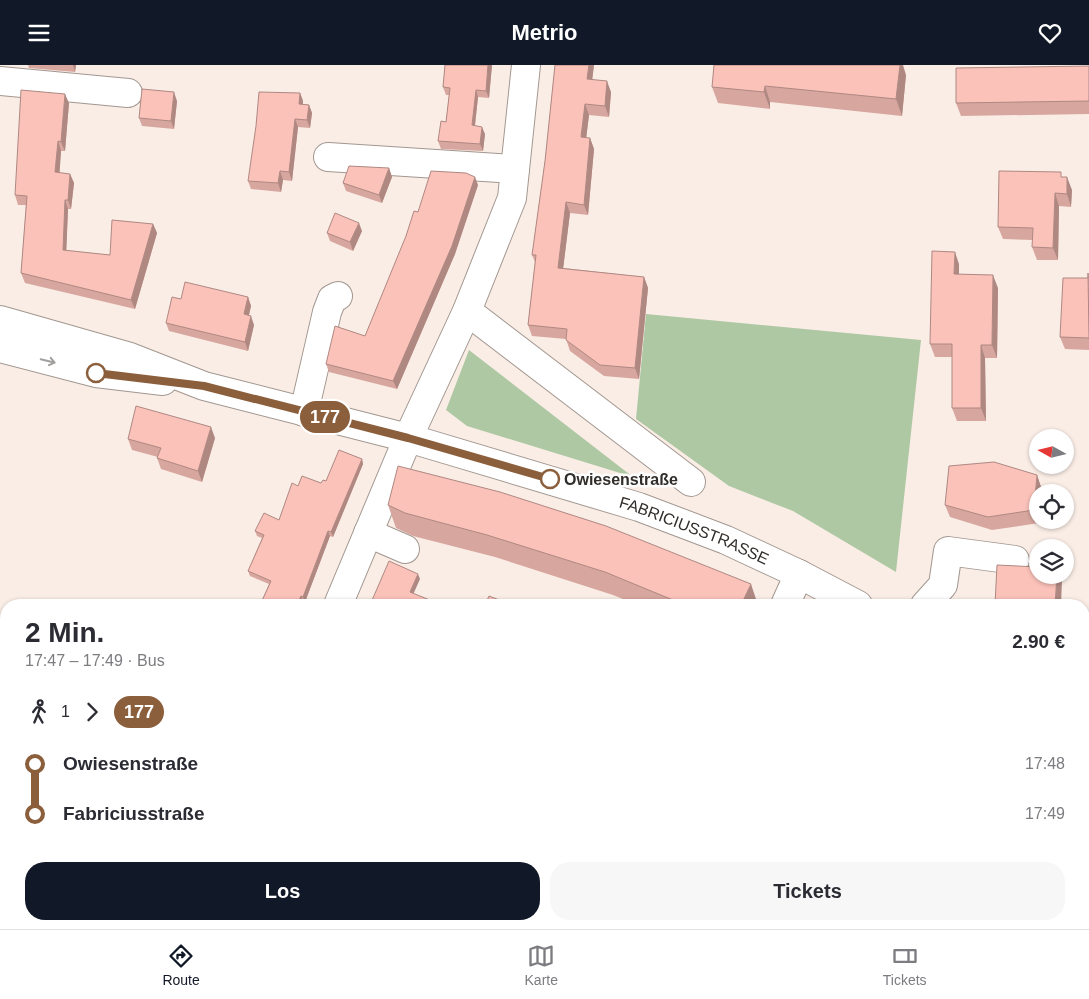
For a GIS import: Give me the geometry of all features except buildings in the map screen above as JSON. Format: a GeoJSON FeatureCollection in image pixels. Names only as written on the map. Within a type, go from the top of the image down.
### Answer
{"type":"FeatureCollection","features":[{"type":"Feature","properties":{"kind":"street"},"geometry":{"type":"LineString","coordinates":[[340,599],[408,438],[467,311],[512,199],[526,65]]}},
{"type":"Feature","properties":{"kind":"street"},"geometry":{"type":"LineString","coordinates":[[0,81],[128,93]]}},
{"type":"Feature","properties":{"kind":"street"},"geometry":{"type":"LineString","coordinates":[[328,157],[515,169]]}},
{"type":"Feature","properties":{"kind":"street"},"geometry":{"type":"LineString","coordinates":[[304,412],[327,312],[332,299],[338,296]]}},
{"type":"Feature","properties":{"kind":"street"},"geometry":{"type":"LineString","coordinates":[[467,311],[691,482]]}},
{"type":"Feature","properties":{"kind":"street","name":"FABRICIUSSTRASSE"},"geometry":{"type":"LineString","coordinates":[[0,320],[130,357],[204,386],[408,438],[544,477],[648,510],[726,540],[799,574],[847,599]]}},
{"type":"Feature","properties":{"kind":"street","name":"FABRICIUSSTRASSE"},"geometry":{"type":"LineString","coordinates":[[0,348],[96,373],[204,386]]}},
{"type":"Feature","properties":{"kind":"street"},"geometry":{"type":"LineString","coordinates":[[368,533],[405,549]]}},
{"type":"Feature","properties":{"kind":"street"},"geometry":{"type":"LineString","coordinates":[[930,599],[943,585],[948,551],[1015,560]]}},
{"type":"Feature","properties":{"kind":"street"},"geometry":{"type":"LineString","coordinates":[[788,599],[799,574]]}},
{"type":"Feature","properties":{"kind":"green space"},"geometry":{"type":"Polygon","coordinates":[[[646,314],[921,340],[896,572],[793,511],[729,486],[636,419],[646,314]]]}},
{"type":"Feature","properties":{"kind":"green space"},"geometry":{"type":"Polygon","coordinates":[[[469,350],[633,477],[467,426],[446,410],[469,350]]]}},
{"type":"Feature","properties":{"kind":"bus line","name":"177"},"geometry":{"type":"LineString","coordinates":[[96,373],[204,386],[408,438],[550,479]]}},
{"type":"Feature","properties":{"kind":"place","name":"Owiesenstraße"},"geometry":{"type":"Point","coordinates":[550,479]}}]}
